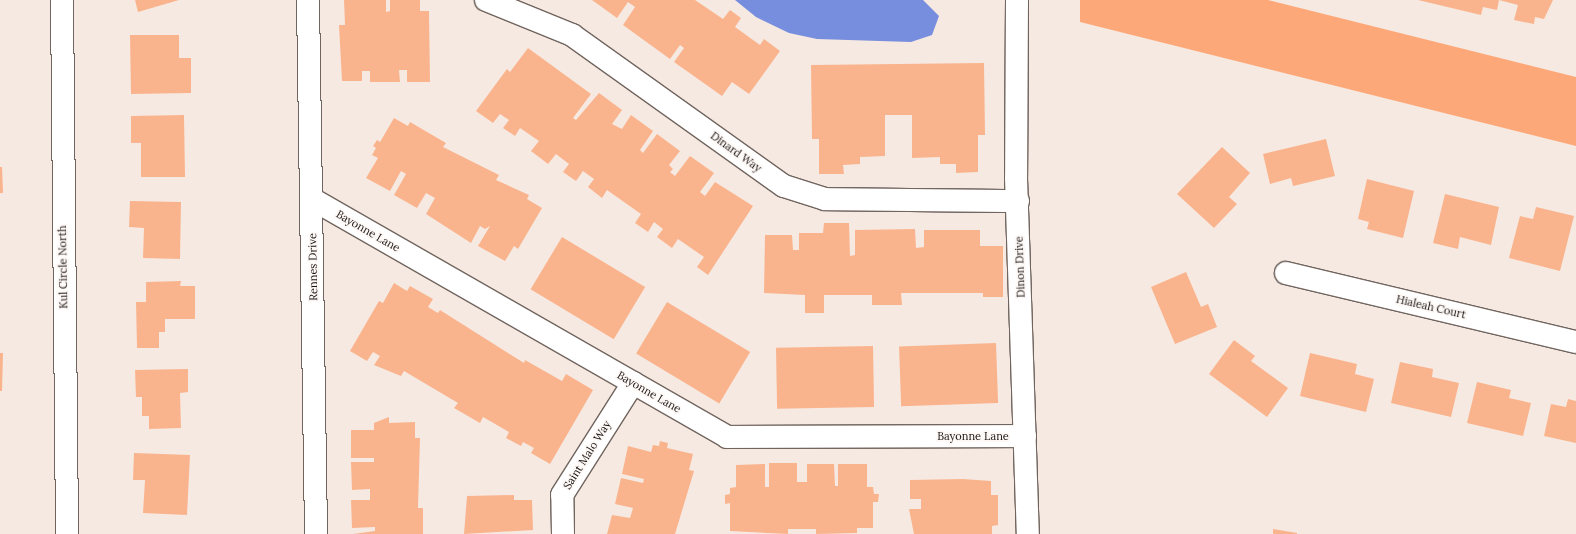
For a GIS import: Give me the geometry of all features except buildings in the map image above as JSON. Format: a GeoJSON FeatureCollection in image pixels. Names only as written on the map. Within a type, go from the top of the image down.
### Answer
{"type":"FeatureCollection","features":[{"type":"Feature","properties":{"kind":"street","name":"Kul Circle North"},"geometry":{"type":"LineString","coordinates":[[62,0],[67,534]]}},
{"type":"Feature","properties":{"kind":"street","name":"Rennes Drive"},"geometry":{"type":"LineString","coordinates":[[308,0],[316,534]]}},
{"type":"Feature","properties":{"kind":"street","name":"Dinard Way"},"geometry":{"type":"LineString","coordinates":[[486,0],[572,34],[784,186],[825,199],[1018,202]]}},
{"type":"Feature","properties":{"kind":"street","name":"Dinon Drive"},"geometry":{"type":"LineString","coordinates":[[1017,0],[1018,202],[1028,534]]}},
{"type":"Feature","properties":{"kind":"street","name":"Bayonne Lane"},"geometry":{"type":"LineString","coordinates":[[312,199],[727,436],[1025,436]]}},
{"type":"Feature","properties":{"kind":"street","name":"Hialeah Court"},"geometry":{"type":"LineString","coordinates":[[1286,273],[1576,342]]}},
{"type":"Feature","properties":{"kind":"street","name":"Saint Malo Way"},"geometry":{"type":"LineString","coordinates":[[563,534],[562,495],[633,383]]}},
{"type":"Feature","properties":{"kind":"shaded area"},"geometry":{"type":"Polygon","coordinates":[[[1080,0],[1268,0],[1576,77],[1576,146],[1080,22],[1080,0]]]}},
{"type":"Feature","properties":{"kind":"water"},"geometry":{"type":"Polygon","coordinates":[[[735,0],[923,0],[939,16],[932,35],[911,42],[817,39],[789,33],[756,17],[735,0]]]}}]}
